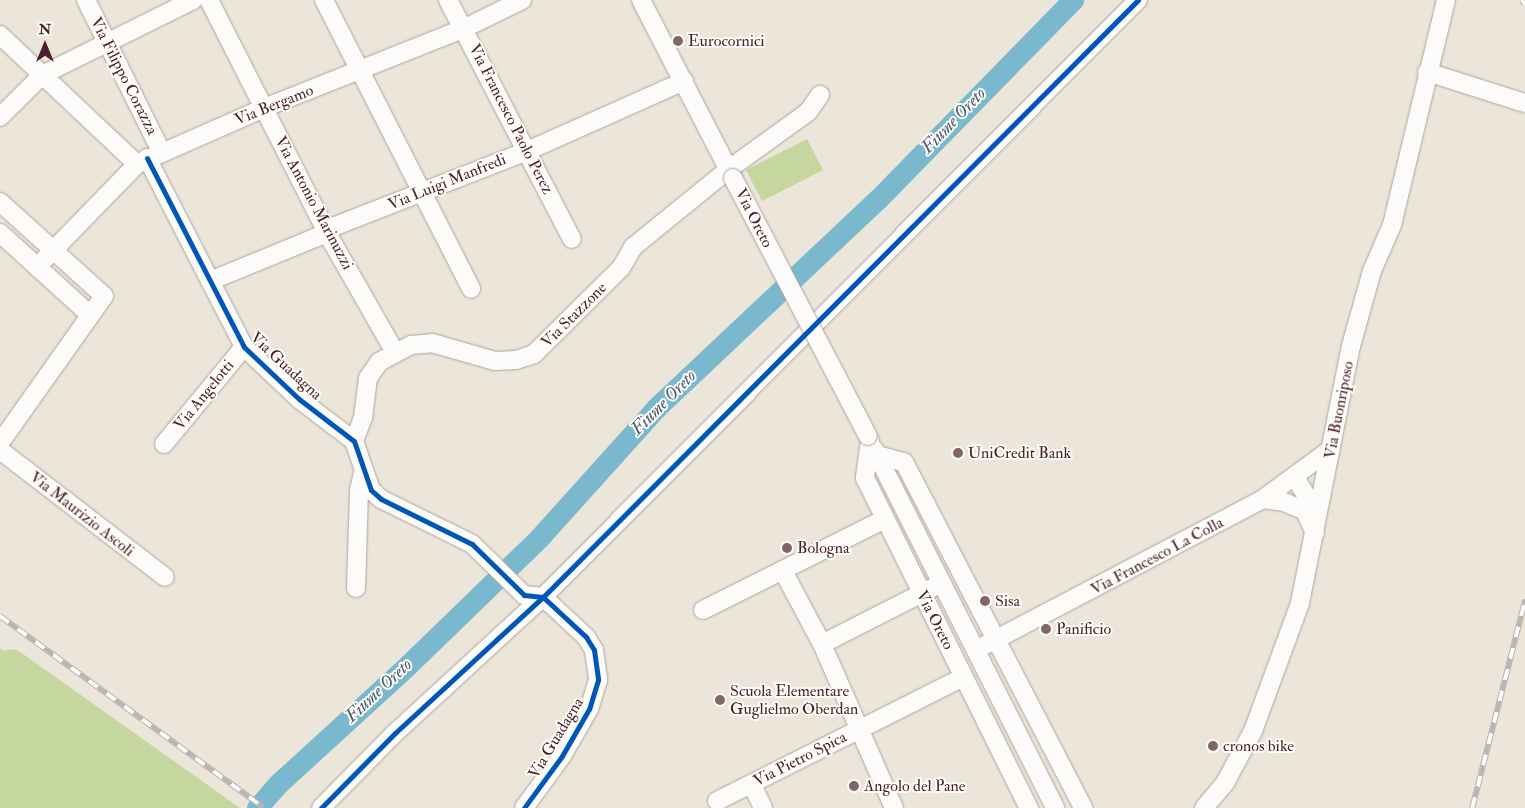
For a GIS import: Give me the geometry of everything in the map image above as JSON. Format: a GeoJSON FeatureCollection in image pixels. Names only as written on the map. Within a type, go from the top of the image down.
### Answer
{"type":"FeatureCollection","features":[{"type":"Feature","properties":{"kind":"street","name":"Via Filippo Corazza"},"geometry":{"type":"LineString","coordinates":[[86,0],[107,43],[149,158]]}},
{"type":"Feature","properties":{"kind":"street"},"geometry":{"type":"LineString","coordinates":[[0,118],[42,75],[193,0]]}},
{"type":"Feature","properties":{"kind":"street","name":"Via Antonio Marinuzzi"},"geometry":{"type":"LineString","coordinates":[[209,0],[327,233],[395,352]]}},
{"type":"Feature","properties":{"kind":"street"},"geometry":{"type":"LineString","coordinates":[[324,0],[471,289]]}},
{"type":"Feature","properties":{"kind":"street","name":"Via Francesco Paolo Perez"},"geometry":{"type":"LineString","coordinates":[[448,0],[572,239]]}},
{"type":"Feature","properties":{"kind":"street","name":"Via Bergamo"},"geometry":{"type":"LineString","coordinates":[[37,267],[149,158],[264,108],[464,29],[522,0]]}},
{"type":"Feature","properties":{"kind":"street","name":"Via Oreto"},"geometry":{"type":"LineString","coordinates":[[641,0],[872,444],[1055,808]]}},
{"type":"Feature","properties":{"kind":"street"},"geometry":{"type":"LineString","coordinates":[[321,808],[395,733],[543,596],[1138,0]]}},
{"type":"Feature","properties":{"kind":"street","name":"Via Buonriposo"},"geometry":{"type":"LineString","coordinates":[[1204,808],[1240,759],[1272,687],[1306,580],[1351,346],[1372,271],[1392,224],[1427,72],[1446,0]]}},
{"type":"Feature","properties":{"kind":"street"},"geometry":{"type":"LineString","coordinates":[[0,35],[42,75],[149,158]]}},
{"type":"Feature","properties":{"kind":"street"},"geometry":{"type":"LineString","coordinates":[[1427,72],[1525,103]]}},
{"type":"Feature","properties":{"kind":"street","name":"Via Luigi Manfredi"},"geometry":{"type":"LineString","coordinates":[[210,281],[327,233],[335,226],[527,150],[684,81]]}},
{"type":"Feature","properties":{"kind":"street","name":"Via Stazzone"},"geometry":{"type":"LineString","coordinates":[[354,441],[363,418],[368,378],[379,362],[395,352],[432,344],[495,360],[516,360],[534,354],[621,268],[633,247],[731,174],[808,112],[820,95]]}},
{"type":"Feature","properties":{"kind":"street","name":"Via Guadagna"},"geometry":{"type":"LineString","coordinates":[[149,158],[244,347],[299,399],[354,441]]}},
{"type":"Feature","properties":{"kind":"street"},"geometry":{"type":"LineString","coordinates":[[0,202],[104,296],[0,444]]}},
{"type":"Feature","properties":{"kind":"street"},"geometry":{"type":"LineString","coordinates":[[0,232],[90,315]]}},
{"type":"Feature","properties":{"kind":"street","name":"Via Angelotti"},"geometry":{"type":"LineString","coordinates":[[164,444],[244,347]]}},
{"type":"Feature","properties":{"kind":"street"},"geometry":{"type":"LineString","coordinates":[[354,441],[362,473],[371,490],[381,499],[472,544],[485,554],[524,594],[543,596]]}},
{"type":"Feature","properties":{"kind":"street"},"geometry":{"type":"LineString","coordinates":[[872,444],[904,462],[1083,808]]}},
{"type":"Feature","properties":{"kind":"street","name":"Via Oreto"},"geometry":{"type":"LineString","coordinates":[[872,444],[865,478],[1029,808]]}},
{"type":"Feature","properties":{"kind":"street","name":"Via Francesco La Colla"},"geometry":{"type":"LineString","coordinates":[[976,650],[1263,499],[1295,478],[1331,449]]}},
{"type":"Feature","properties":{"kind":"street","name":"Via Maurizio Ascoli"},"geometry":{"type":"LineString","coordinates":[[0,450],[165,577]]}},
{"type":"Feature","properties":{"kind":"street"},"geometry":{"type":"LineString","coordinates":[[356,588],[359,490],[362,473]]}},
{"type":"Feature","properties":{"kind":"street"},"geometry":{"type":"LineString","coordinates":[[1295,478],[1311,504],[1316,533]]}},
{"type":"Feature","properties":{"kind":"street"},"geometry":{"type":"LineString","coordinates":[[1263,499],[1284,502],[1305,511],[1316,533]]}},
{"type":"Feature","properties":{"kind":"street"},"geometry":{"type":"LineString","coordinates":[[703,610],[885,520]]}},
{"type":"Feature","properties":{"kind":"street"},"geometry":{"type":"LineString","coordinates":[[783,571],[822,644],[858,730],[894,808]]}},
{"type":"Feature","properties":{"kind":"street"},"geometry":{"type":"LineString","coordinates":[[822,644],[942,583]]}},
{"type":"Feature","properties":{"kind":"street","name":"Via Guadagna"},"geometry":{"type":"LineString","coordinates":[[524,808],[562,756],[589,709],[598,680],[594,650],[586,637],[543,596]]}},
{"type":"Feature","properties":{"kind":"street","name":"Via Pietro Spica"},"geometry":{"type":"LineString","coordinates":[[717,801],[964,677]]}},
{"type":"Feature","properties":{"kind":"street"},"geometry":{"type":"LineString","coordinates":[[1013,775],[1054,754]]}},
{"type":"Feature","properties":{"kind":"street"},"geometry":{"type":"LineString","coordinates":[[752,785],[763,808]]}},
{"type":"Feature","properties":{"kind":"green space"},"geometry":{"type":"Polygon","coordinates":[[[807,139],[823,170],[762,201],[746,170],[807,139]]]}},
{"type":"Feature","properties":{"kind":"green space"},"geometry":{"type":"Polygon","coordinates":[[[0,648],[4,651],[14,649],[23,654],[240,808],[0,808],[0,648]]]}},
{"type":"Feature","properties":{"kind":"waterway","name":"Fiume Oreto"},"geometry":{"type":"LineString","coordinates":[[257,808],[279,783],[407,666],[539,538],[656,408],[878,199],[1073,0]]}},
{"type":"Feature","properties":{"kind":"railway"},"geometry":{"type":"LineString","coordinates":[[1522,0],[1525,4]]}},
{"type":"Feature","properties":{"kind":"railway"},"geometry":{"type":"LineString","coordinates":[[1472,808],[1525,600]]}},
{"type":"Feature","properties":{"kind":"railway"},"geometry":{"type":"LineString","coordinates":[[0,616],[264,808]]}},
{"type":"Feature","properties":{"kind":"cycle path"},"geometry":{"type":"LineString","coordinates":[[321,808],[395,733],[543,597],[1138,0]]}},
{"type":"Feature","properties":{"kind":"cycle path"},"geometry":{"type":"LineString","coordinates":[[147,158],[244,347],[299,399],[354,441],[371,490],[381,499],[472,544],[524,595],[543,597],[586,637],[594,650],[598,680],[589,709],[562,756],[524,808]]}},
{"type":"Feature","properties":{"kind":"place","name":"Eurocornici"},"geometry":{"type":"Point","coordinates":[678,41]}},
{"type":"Feature","properties":{"kind":"place","name":"UniCredit Bank"},"geometry":{"type":"Point","coordinates":[958,453]}},
{"type":"Feature","properties":{"kind":"place","name":"Bologna"},"geometry":{"type":"Point","coordinates":[787,548]}},
{"type":"Feature","properties":{"kind":"place","name":"Sisa"},"geometry":{"type":"Point","coordinates":[985,601]}},
{"type":"Feature","properties":{"kind":"place","name":"Panificio"},"geometry":{"type":"Point","coordinates":[1046,629]}},
{"type":"Feature","properties":{"kind":"place","name":"Scuola Elementare Guglielmo Oberdan"},"geometry":{"type":"Point","coordinates":[720,700]}},
{"type":"Feature","properties":{"kind":"place","name":"cronos bike"},"geometry":{"type":"Point","coordinates":[1213,746]}},
{"type":"Feature","properties":{"kind":"place","name":"Angolo del Pane"},"geometry":{"type":"Point","coordinates":[854,786]}}]}
